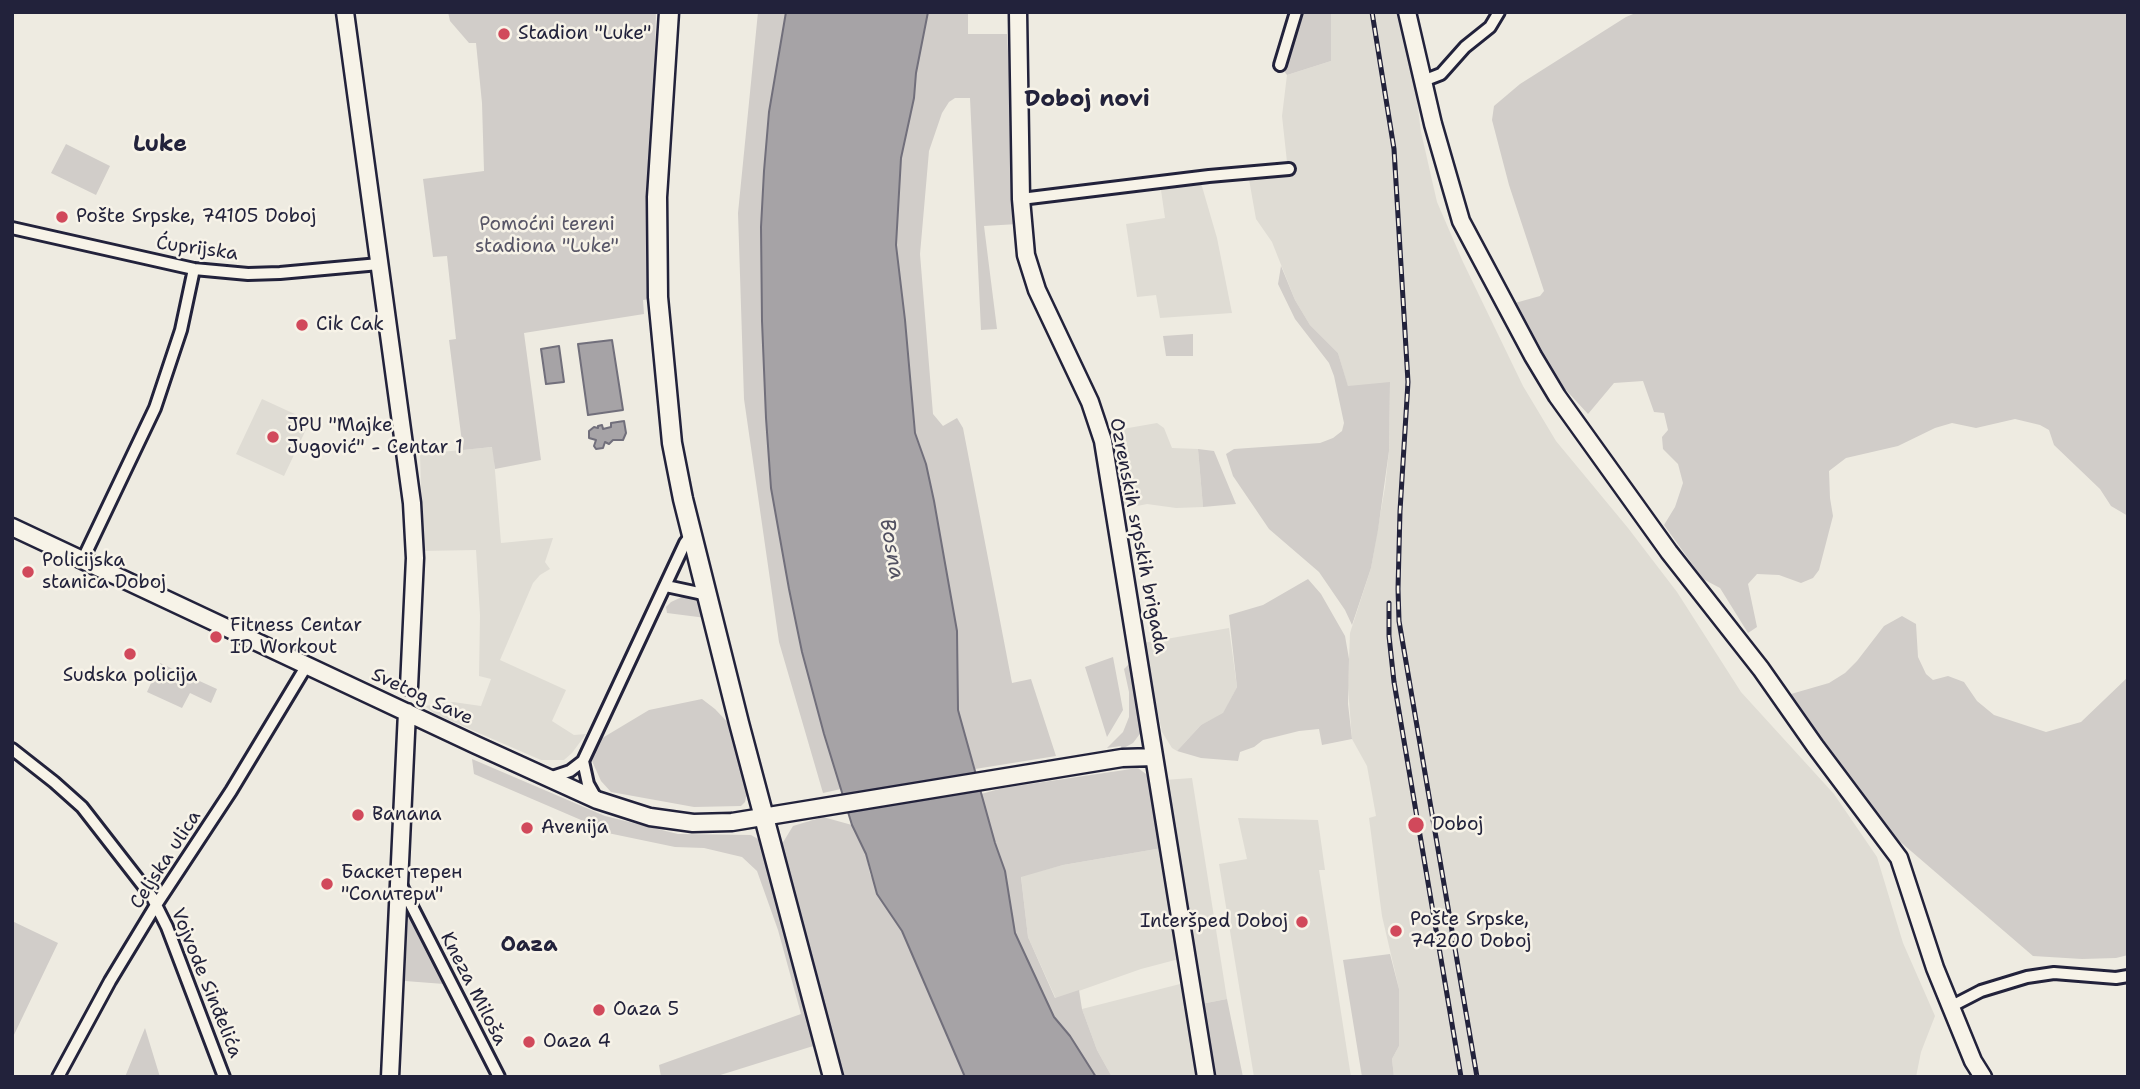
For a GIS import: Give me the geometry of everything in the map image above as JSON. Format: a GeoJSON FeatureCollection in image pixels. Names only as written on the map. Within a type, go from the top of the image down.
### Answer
{"type":"FeatureCollection","features":[{"type":"Feature","properties":{"kind":"main road"},"geometry":{"type":"LineString","coordinates":[[669,12],[657,197],[658,297],[672,443],[692,533],[833,1077]]}},
{"type":"Feature","properties":{"kind":"street"},"geometry":{"type":"LineString","coordinates":[[345,12],[412,503],[415,558],[390,1077]]}},
{"type":"Feature","properties":{"kind":"street","name":"Ozrenskih srpskih brigada"},"geometry":{"type":"LineString","coordinates":[[1018,12],[1023,237],[1031,271],[1051,322],[1090,402],[1103,441],[1206,1077]]}},
{"type":"Feature","properties":{"kind":"street"},"geometry":{"type":"LineString","coordinates":[[1280,65],[1296,12]]}},
{"type":"Feature","properties":{"kind":"street"},"geometry":{"type":"LineString","coordinates":[[1407,12],[1450,187],[1461,221],[1533,356],[1564,406],[1670,552],[1761,669],[1899,858],[1924,941],[1973,1061],[1983,1077]]}},
{"type":"Feature","properties":{"kind":"street"},"geometry":{"type":"LineString","coordinates":[[1423,80],[1441,74],[1465,47],[1490,27],[1499,12]]}},
{"type":"Feature","properties":{"kind":"street"},"geometry":{"type":"LineString","coordinates":[[1021,200],[1209,176],[1289,169]]}},
{"type":"Feature","properties":{"kind":"street","name":"Ćuprijska"},"geometry":{"type":"LineString","coordinates":[[12,228],[194,269],[248,274],[379,264]]}},
{"type":"Feature","properties":{"kind":"street"},"geometry":{"type":"LineString","coordinates":[[83,559],[155,408],[181,330],[194,269]]}},
{"type":"Feature","properties":{"kind":"street","name":"Svetog Save"},"geometry":{"type":"LineString","coordinates":[[12,527],[307,665],[408,700],[549,778],[597,800],[650,817],[693,823],[732,822],[1122,758],[1154,758]]}},
{"type":"Feature","properties":{"kind":"street"},"geometry":{"type":"LineString","coordinates":[[549,778],[570,771],[583,761],[692,533]]}},
{"type":"Feature","properties":{"kind":"street"},"geometry":{"type":"LineString","coordinates":[[666,586],[708,595]]}},
{"type":"Feature","properties":{"kind":"street","name":"Celjska ulica"},"geometry":{"type":"LineString","coordinates":[[58,1077],[110,981],[156,905],[232,791],[307,665]]}},
{"type":"Feature","properties":{"kind":"street","name":"Vojvode Sinđelića"},"geometry":{"type":"LineString","coordinates":[[12,749],[82,807],[156,905],[224,1077]]}},
{"type":"Feature","properties":{"kind":"street"},"geometry":{"type":"LineString","coordinates":[[583,761],[588,784],[597,800]]}},
{"type":"Feature","properties":{"kind":"street","name":"Kneza Miloša"},"geometry":{"type":"LineString","coordinates":[[398,880],[499,1077]]}},
{"type":"Feature","properties":{"kind":"street"},"geometry":{"type":"LineString","coordinates":[[1950,1007],[1981,990],[2027,977],[2054,973],[2116,978],[2128,976]]}},
{"type":"Feature","properties":{"kind":"shaded area"},"geometry":{"type":"Polygon","coordinates":[[[1331,12],[1401,12],[1410,46],[1421,132],[1437,202],[1523,386],[1556,441],[1677,592],[1741,692],[1834,794],[1877,857],[1903,943],[1935,1016],[1921,1052],[1916,1077],[1394,1077],[1392,1059],[1399,1046],[1399,989],[1382,916],[1369,818],[1376,816],[1367,766],[1352,739],[1348,687],[1350,633],[1371,568],[1385,487],[1389,451],[1390,383],[1348,387],[1338,353],[1310,325],[1295,300],[1272,242],[1256,219],[1247,168],[1287,162],[1282,116],[1287,75],[1331,61],[1331,12]]]}},
{"type":"Feature","properties":{"kind":"shaded area"},"geometry":{"type":"Polygon","coordinates":[[[1201,183],[1217,238],[1232,313],[1160,318],[1156,295],[1137,297],[1126,224],[1165,218],[1161,190],[1201,183]]]}},
{"type":"Feature","properties":{"kind":"shaded area","name":"JPU \"Majke Jugović\" - Centar 1"},"geometry":{"type":"Polygon","coordinates":[[[262,399],[310,421],[284,476],[236,454],[262,399]]]}},
{"type":"Feature","properties":{"kind":"shaded area"},"geometry":{"type":"Polygon","coordinates":[[[1157,423],[1164,428],[1172,448],[1198,449],[1203,507],[1176,508],[1147,504],[1123,509],[1111,431],[1157,423]]]}},
{"type":"Feature","properties":{"kind":"shaded area"},"geometry":{"type":"Polygon","coordinates":[[[493,447],[501,543],[553,538],[545,562],[550,569],[533,583],[500,660],[566,690],[552,721],[574,735],[586,734],[564,760],[541,760],[435,714],[425,706],[453,702],[481,706],[491,679],[479,676],[480,615],[476,550],[423,551],[420,454],[493,447]]]}},
{"type":"Feature","properties":{"kind":"shaded area"},"geometry":{"type":"Polygon","coordinates":[[[1229,628],[1237,687],[1223,714],[1201,725],[1177,751],[1162,732],[1143,643],[1229,628]]]}},
{"type":"Feature","properties":{"kind":"shaded area"},"geometry":{"type":"Polygon","coordinates":[[[1192,778],[1227,999],[1201,1004],[1164,780],[1192,778]]]}},
{"type":"Feature","properties":{"kind":"shaded area"},"geometry":{"type":"Polygon","coordinates":[[[1238,818],[1318,820],[1325,870],[1319,870],[1351,1077],[1254,1077],[1219,864],[1247,859],[1238,818]]]}},
{"type":"Feature","properties":{"kind":"shaded area"},"geometry":{"type":"Polygon","coordinates":[[[1162,848],[1179,959],[1141,969],[1056,999],[1028,937],[1021,876],[1063,865],[1162,848]]]}},
{"type":"Feature","properties":{"kind":"shaded area"},"geometry":{"type":"Polygon","coordinates":[[[1184,983],[1186,1013],[1200,1077],[1112,1077],[1097,1050],[1082,1009],[1184,983]]]}},
{"type":"Feature","properties":{"kind":"green space","name":"Pomoćni tereni stadiona \"Luke\""},"geometry":{"type":"Polygon","coordinates":[[[448,12],[656,12],[649,244],[650,299],[643,300],[644,314],[524,333],[541,460],[495,469],[492,447],[463,450],[449,340],[456,339],[447,256],[433,257],[423,179],[484,171],[482,103],[476,43],[469,43],[450,21],[448,12]]]}},
{"type":"Feature","properties":{"kind":"green space"},"geometry":{"type":"Polygon","coordinates":[[[758,12],[786,12],[769,112],[764,171],[762,321],[766,418],[771,488],[802,652],[841,789],[823,793],[779,642],[744,399],[738,213],[758,12]]]}},
{"type":"Feature","properties":{"kind":"green space"},"geometry":{"type":"Polygon","coordinates":[[[928,12],[968,12],[968,34],[1007,34],[1018,224],[984,226],[997,329],[981,330],[970,98],[955,98],[949,102],[942,113],[929,151],[920,254],[933,414],[943,426],[957,418],[963,428],[1012,683],[1031,679],[1056,756],[975,769],[958,710],[957,631],[934,501],[926,464],[915,433],[896,245],[901,158],[928,12]]]}},
{"type":"Feature","properties":{"kind":"green space"},"geometry":{"type":"Polygon","coordinates":[[[1301,12],[1331,12],[1331,61],[1287,75],[1284,71],[1301,22],[1301,12]]]}},
{"type":"Feature","properties":{"kind":"green space"},"geometry":{"type":"Polygon","coordinates":[[[1638,12],[2128,12],[2128,516],[2111,506],[2100,489],[2054,445],[2049,430],[2040,425],[2015,419],[1976,428],[1952,423],[1935,428],[1898,446],[1846,458],[1829,471],[1833,516],[1819,570],[1813,578],[1801,583],[1779,575],[1757,574],[1748,584],[1757,627],[1748,633],[1720,588],[1703,579],[1664,525],[1675,507],[1683,483],[1678,464],[1663,449],[1662,437],[1668,430],[1664,413],[1654,412],[1643,381],[1614,383],[1588,414],[1553,372],[1515,303],[1540,296],[1544,291],[1509,185],[1492,120],[1494,106],[1520,84],[1638,12]]]}},
{"type":"Feature","properties":{"kind":"green space"},"geometry":{"type":"Polygon","coordinates":[[[66,144],[110,166],[96,195],[51,173],[66,144]]]}},
{"type":"Feature","properties":{"kind":"green space"},"geometry":{"type":"Polygon","coordinates":[[[1281,266],[1295,300],[1310,325],[1338,353],[1348,386],[1390,382],[1389,451],[1378,530],[1371,568],[1352,625],[1319,572],[1269,529],[1233,476],[1226,454],[1234,449],[1320,443],[1342,431],[1344,423],[1334,376],[1329,363],[1295,319],[1278,284],[1281,266]]]}},
{"type":"Feature","properties":{"kind":"green space"},"geometry":{"type":"Polygon","coordinates":[[[1193,334],[1193,356],[1166,356],[1163,336],[1193,334]]]}},
{"type":"Feature","properties":{"kind":"green space"},"geometry":{"type":"Polygon","coordinates":[[[1198,449],[1214,451],[1236,504],[1203,507],[1198,449]]]}},
{"type":"Feature","properties":{"kind":"green space"},"geometry":{"type":"Polygon","coordinates":[[[1308,579],[1321,594],[1345,636],[1349,659],[1348,704],[1352,739],[1322,745],[1319,729],[1299,731],[1263,740],[1240,752],[1238,761],[1201,758],[1177,751],[1201,725],[1223,713],[1237,687],[1229,615],[1263,605],[1308,579]]]}},
{"type":"Feature","properties":{"kind":"green space"},"geometry":{"type":"Polygon","coordinates":[[[684,596],[698,600],[706,618],[667,613],[666,607],[671,602],[684,596]]]}},
{"type":"Feature","properties":{"kind":"green space"},"geometry":{"type":"Polygon","coordinates":[[[1902,616],[1916,624],[1918,657],[1926,674],[1933,680],[1948,676],[1964,682],[1977,701],[1994,715],[2046,732],[2081,722],[2128,677],[2128,955],[2082,959],[2033,956],[1890,833],[1801,715],[1791,694],[1829,683],[1845,673],[1884,626],[1902,616]]]}},
{"type":"Feature","properties":{"kind":"green space"},"geometry":{"type":"Polygon","coordinates":[[[1113,657],[1123,710],[1107,737],[1085,667],[1113,657]]]}},
{"type":"Feature","properties":{"kind":"green space"},"geometry":{"type":"Polygon","coordinates":[[[160,663],[217,689],[211,703],[190,693],[182,708],[147,692],[160,663]]]}},
{"type":"Feature","properties":{"kind":"green space"},"geometry":{"type":"Polygon","coordinates":[[[1130,663],[1133,666],[1142,731],[1133,743],[1122,749],[1121,746],[1107,748],[1123,732],[1129,717],[1129,692],[1124,669],[1130,663]]]}},
{"type":"Feature","properties":{"kind":"green space"},"geometry":{"type":"Polygon","coordinates":[[[702,699],[735,730],[748,789],[745,802],[741,806],[694,807],[611,792],[601,781],[592,761],[599,740],[649,710],[702,699]]]}},
{"type":"Feature","properties":{"kind":"green space"},"geometry":{"type":"Polygon","coordinates":[[[472,759],[605,816],[678,834],[751,835],[758,839],[764,847],[822,1045],[714,1077],[661,1077],[659,1065],[801,1014],[778,930],[757,871],[742,857],[704,848],[675,847],[603,832],[595,826],[474,774],[472,759]]]}},
{"type":"Feature","properties":{"kind":"green space"},"geometry":{"type":"Polygon","coordinates":[[[1138,768],[1146,774],[1150,782],[1162,848],[1063,865],[1021,877],[1028,937],[1055,998],[1079,990],[1082,1009],[1097,1050],[1112,1077],[1096,1077],[1070,1036],[1054,1018],[1015,933],[1005,871],[981,794],[1003,788],[1138,768]]]}},
{"type":"Feature","properties":{"kind":"green space"},"geometry":{"type":"Polygon","coordinates":[[[823,817],[852,825],[858,835],[870,874],[914,956],[965,1077],[844,1077],[782,844],[793,826],[823,817]]]}},
{"type":"Feature","properties":{"kind":"green space"},"geometry":{"type":"Polygon","coordinates":[[[408,911],[444,984],[405,981],[408,911]]]}},
{"type":"Feature","properties":{"kind":"green space"},"geometry":{"type":"Polygon","coordinates":[[[12,921],[58,943],[12,1039],[12,921]]]}},
{"type":"Feature","properties":{"kind":"green space"},"geometry":{"type":"Polygon","coordinates":[[[1390,954],[1399,989],[1399,1046],[1392,1059],[1394,1077],[1362,1077],[1343,960],[1390,954]]]}},
{"type":"Feature","properties":{"kind":"green space"},"geometry":{"type":"Polygon","coordinates":[[[1227,999],[1243,1077],[1215,1077],[1201,1004],[1227,999]]]}},
{"type":"Feature","properties":{"kind":"green space"},"geometry":{"type":"Polygon","coordinates":[[[145,1028],[160,1077],[125,1077],[145,1028]]]}},
{"type":"Feature","properties":{"kind":"water","name":"Bosna"},"geometry":{"type":"Polygon","coordinates":[[[786,12],[928,12],[901,158],[896,245],[915,433],[926,464],[934,501],[957,631],[958,710],[1005,871],[1015,933],[1054,1017],[1070,1036],[1096,1077],[965,1077],[902,931],[877,894],[866,854],[852,825],[824,734],[802,652],[789,589],[771,488],[766,418],[761,227],[769,112],[786,12]]]}},
{"type":"Feature","properties":{"kind":"water"},"geometry":{"type":"Polygon","coordinates":[[[612,340],[623,410],[588,415],[578,344],[612,340]]]}},
{"type":"Feature","properties":{"kind":"water"},"geometry":{"type":"Polygon","coordinates":[[[559,346],[564,382],[546,384],[541,349],[559,346]]]}},
{"type":"Feature","properties":{"kind":"water"},"geometry":{"type":"Polygon","coordinates":[[[624,421],[626,433],[623,440],[613,440],[609,444],[605,442],[603,448],[596,449],[596,440],[589,438],[589,431],[594,427],[602,425],[603,429],[611,427],[611,423],[624,421]]]}},
{"type":"Feature","properties":{"kind":"railway"},"geometry":{"type":"LineString","coordinates":[[1372,12],[1394,149],[1408,382],[1400,511],[1399,621],[1477,1077]]}},
{"type":"Feature","properties":{"kind":"railway"},"geometry":{"type":"LineString","coordinates":[[1389,603],[1394,682],[1461,1077]]}},
{"type":"Feature","properties":{"kind":"place","name":"Stadion \"Luke\""},"geometry":{"type":"Point","coordinates":[504,34]}},
{"type":"Feature","properties":{"kind":"place","name":"Pošte Srpske, 74105 Doboj"},"geometry":{"type":"Point","coordinates":[62,217]}},
{"type":"Feature","properties":{"kind":"place","name":"Cik Cak"},"geometry":{"type":"Point","coordinates":[302,325]}},
{"type":"Feature","properties":{"kind":"place","name":"JPU \"Majke Jugović\" - Centar 1"},"geometry":{"type":"Point","coordinates":[273,437]}},
{"type":"Feature","properties":{"kind":"place","name":"Policijska stanica Doboj"},"geometry":{"type":"Point","coordinates":[28,572]}},
{"type":"Feature","properties":{"kind":"place","name":"Fitness Centar ID Workout"},"geometry":{"type":"Point","coordinates":[216,637]}},
{"type":"Feature","properties":{"kind":"place","name":"Sudska policija"},"geometry":{"type":"Point","coordinates":[130,654]}},
{"type":"Feature","properties":{"kind":"place","name":"Banana"},"geometry":{"type":"Point","coordinates":[358,815]}},
{"type":"Feature","properties":{"kind":"place","name":"Doboj"},"geometry":{"type":"Point","coordinates":[1416,825]}},
{"type":"Feature","properties":{"kind":"place","name":"Avenija"},"geometry":{"type":"Point","coordinates":[527,828]}},
{"type":"Feature","properties":{"kind":"place","name":"Баскет терен \"Солитери\""},"geometry":{"type":"Point","coordinates":[327,884]}},
{"type":"Feature","properties":{"kind":"place","name":"Interšped Doboj"},"geometry":{"type":"Point","coordinates":[1302,922]}},
{"type":"Feature","properties":{"kind":"place","name":"Pošte Srpske, 74200 Doboj"},"geometry":{"type":"Point","coordinates":[1396,931]}},
{"type":"Feature","properties":{"kind":"place","name":"Oaza 5"},"geometry":{"type":"Point","coordinates":[599,1010]}},
{"type":"Feature","properties":{"kind":"place","name":"Oaza 4"},"geometry":{"type":"Point","coordinates":[529,1042]}},
{"type":"Feature","properties":{"kind":"district","name":"Doboj novi"},"geometry":{"type":"Point","coordinates":[1087,100]}},
{"type":"Feature","properties":{"kind":"district","name":"Luke"},"geometry":{"type":"Point","coordinates":[160,145]}},
{"type":"Feature","properties":{"kind":"district","name":"Oaza"},"geometry":{"type":"Point","coordinates":[529,946]}}]}
